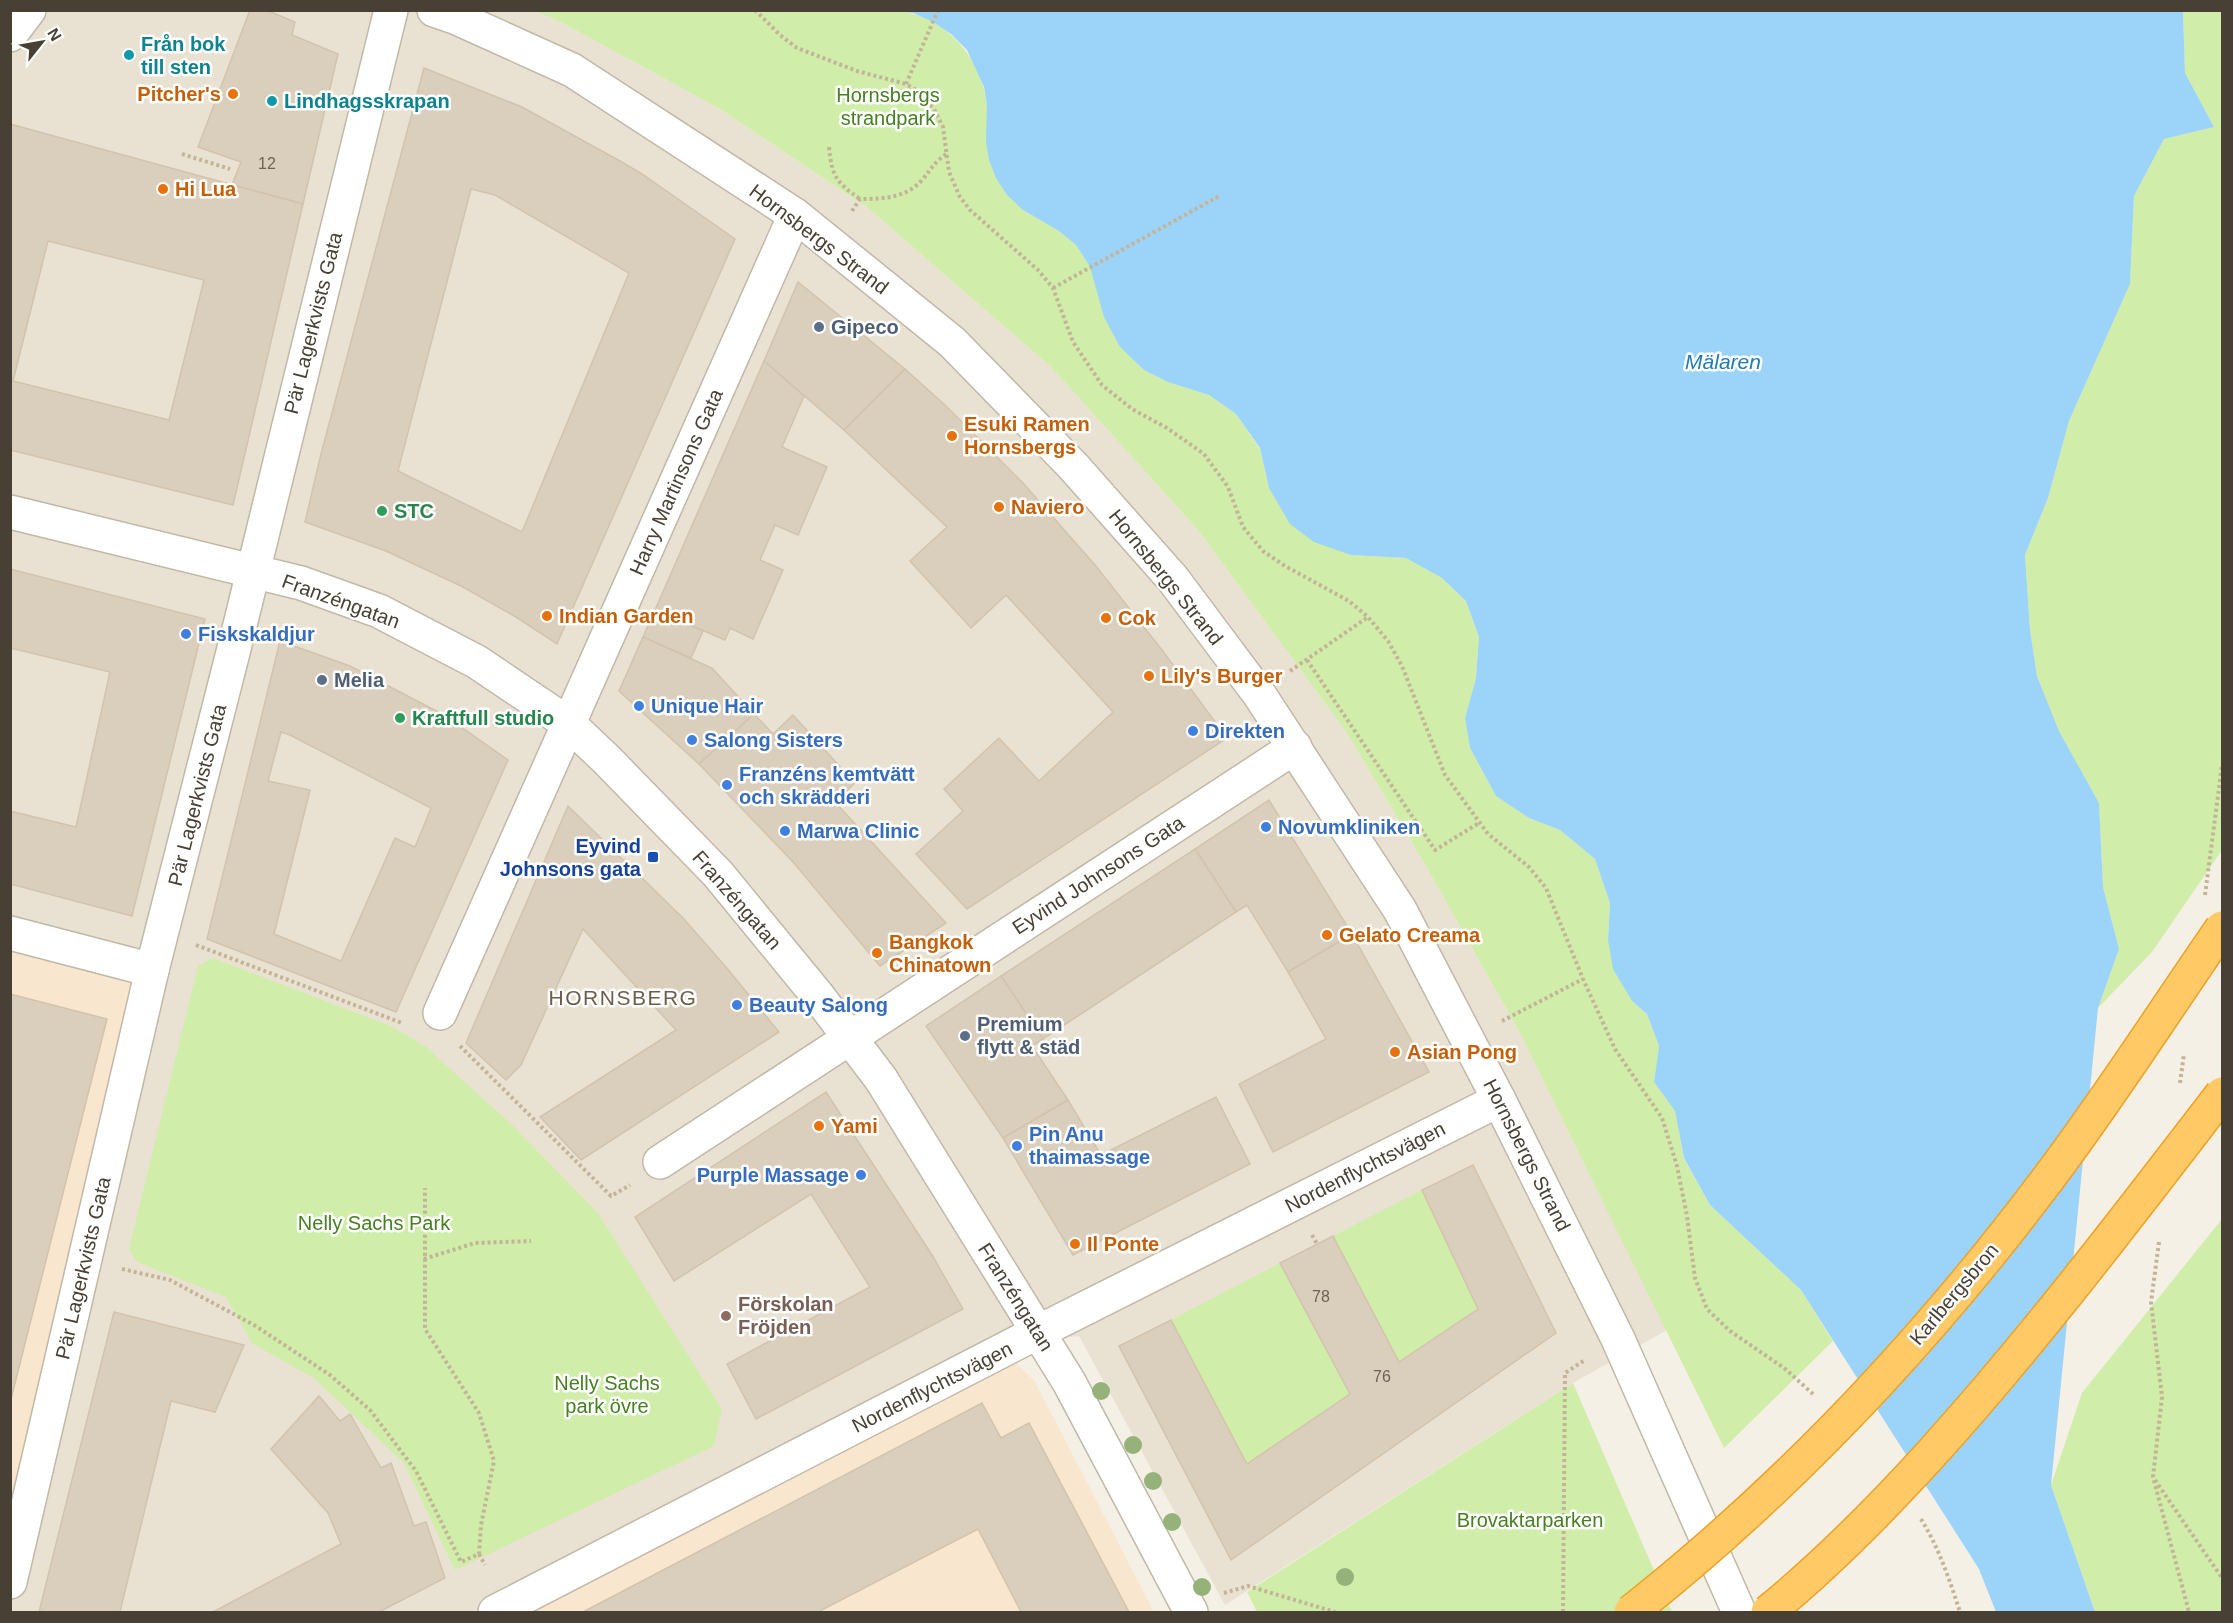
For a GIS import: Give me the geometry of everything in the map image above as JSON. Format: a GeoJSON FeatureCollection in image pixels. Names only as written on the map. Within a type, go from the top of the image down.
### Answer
{"type":"FeatureCollection","features":[{"type":"Feature","properties":{"kind":"highway","name":"Karlbergsbron"},"geometry":{"type":"LineString","coordinates":[[1631,1612],[1742,1517],[1822,1441],[1913,1346],[1962,1288],[2059,1164],[2223,928]]}},
{"type":"Feature","properties":{"kind":"highway"},"geometry":{"type":"LineString","coordinates":[[1768,1612],[1835,1554],[1885,1504],[1969,1412],[2043,1324],[2223,1094]]}},
{"type":"Feature","properties":{"kind":"street"},"geometry":{"type":"LineString","coordinates":[[10,35],[28,10]]}},
{"type":"Feature","properties":{"kind":"street","name":"Pär Lagerkvists Gata"},"geometry":{"type":"LineString","coordinates":[[10,1582],[152,970],[253,572],[391,10]]}},
{"type":"Feature","properties":{"kind":"street","name":"Hornsbergs Strand"},"geometry":{"type":"LineString","coordinates":[[434,10],[457,18],[572,70],[795,215],[952,342],[1073,466],[1173,579],[1259,694],[1400,910],[1499,1100],[1618,1339],[1739,1612]]}},
{"type":"Feature","properties":{"kind":"street","name":"Harry Martinsons Gata"},"geometry":{"type":"LineString","coordinates":[[440,1013],[795,215]]}},
{"type":"Feature","properties":{"kind":"street","name":"Franzéngatan"},"geometry":{"type":"LineString","coordinates":[[10,512],[301,583],[379,611],[477,662],[568,723],[718,874],[850,1037],[881,1079],[1069,1382],[1189,1608]]}},
{"type":"Feature","properties":{"kind":"street","name":"Eyvind Johnsons Gata"},"geometry":{"type":"LineString","coordinates":[[660,1162],[1295,747]]}},
{"type":"Feature","properties":{"kind":"street"},"geometry":{"type":"LineString","coordinates":[[10,933],[152,970]]}},
{"type":"Feature","properties":{"kind":"street","name":"Nordenflychtsvägen"},"geometry":{"type":"LineString","coordinates":[[495,1612],[1038,1332],[1499,1100]]}},
{"type":"Feature","properties":{"kind":"path"},"geometry":{"type":"LineString","coordinates":[[755,10],[797,48],[857,71],[906,84],[918,91],[934,109],[943,127],[949,172],[960,196],[970,210],[1038,270],[1053,288],[1073,342],[1102,386],[1132,409],[1167,428],[1204,454],[1228,487],[1243,527],[1263,550],[1285,566],[1349,601],[1368,617],[1388,641],[1402,666],[1444,775],[1488,834],[1529,867],[1546,888],[1583,980],[1615,1048],[1662,1118],[1677,1166],[1687,1216],[1695,1278],[1707,1309],[1730,1331],[1785,1368],[1817,1399]]}},
{"type":"Feature","properties":{"kind":"path"},"geometry":{"type":"LineString","coordinates":[[906,84],[938,10]]}},
{"type":"Feature","properties":{"kind":"path"},"geometry":{"type":"LineString","coordinates":[[829,147],[831,171],[843,187],[860,199],[886,199],[905,193],[922,181],[933,163],[946,154]]}},
{"type":"Feature","properties":{"kind":"path"},"geometry":{"type":"LineString","coordinates":[[182,154],[230,169]]}},
{"type":"Feature","properties":{"kind":"path"},"geometry":{"type":"LineString","coordinates":[[1053,288],[1221,195]]}},
{"type":"Feature","properties":{"kind":"path"},"geometry":{"type":"LineString","coordinates":[[850,214],[860,199]]}},
{"type":"Feature","properties":{"kind":"path"},"geometry":{"type":"LineString","coordinates":[[1285,674],[1368,617]]}},
{"type":"Feature","properties":{"kind":"path"},"geometry":{"type":"LineString","coordinates":[[1307,660],[1435,850],[1479,823]]}},
{"type":"Feature","properties":{"kind":"path"},"geometry":{"type":"LineString","coordinates":[[162,932],[408,1025]]}},
{"type":"Feature","properties":{"kind":"path"},"geometry":{"type":"LineString","coordinates":[[1502,1021],[1583,980]]}},
{"type":"Feature","properties":{"kind":"path"},"geometry":{"type":"LineString","coordinates":[[2179,1092],[2185,1045]]}},
{"type":"Feature","properties":{"kind":"path"},"geometry":{"type":"LineString","coordinates":[[460,1046],[611,1196],[625,1188]]}},
{"type":"Feature","properties":{"kind":"path"},"geometry":{"type":"LineString","coordinates":[[425,1188],[425,1329],[479,1413],[494,1461],[481,1525],[479,1554],[485,1565]]}},
{"type":"Feature","properties":{"kind":"path"},"geometry":{"type":"LineString","coordinates":[[2160,1232],[2151,1302],[2162,1397],[2153,1477],[2189,1612]]}},
{"type":"Feature","properties":{"kind":"path"},"geometry":{"type":"LineString","coordinates":[[424,1259],[475,1243],[531,1241]]}},
{"type":"Feature","properties":{"kind":"path"},"geometry":{"type":"LineString","coordinates":[[129,1271],[170,1280],[254,1325],[330,1375],[370,1410],[416,1471],[460,1562],[479,1554]]}},
{"type":"Feature","properties":{"kind":"path"},"geometry":{"type":"LineString","coordinates":[[1563,1612],[1565,1373],[1618,1339]]}},
{"type":"Feature","properties":{"kind":"path"},"geometry":{"type":"LineString","coordinates":[[2153,1477],[2223,1578]]}},
{"type":"Feature","properties":{"kind":"path"},"geometry":{"type":"LineString","coordinates":[[1920,1517],[1930,1533],[1960,1612]]}},
{"type":"Feature","properties":{"kind":"path"},"geometry":{"type":"LineString","coordinates":[[1189,1608],[1248,1586],[1335,1612]]}},
{"type":"Feature","properties":{"kind":"shaded area"},"geometry":{"type":"Polygon","coordinates":[[[11,11],[535,11],[561,22],[720,109],[868,208],[1051,367],[1198,530],[1347,733],[1422,859],[1520,1033],[1667,1330],[1573,1383],[1225,1605],[1079,1336],[997,1346],[482,1612],[11,1612],[11,11]]]}},
{"type":"Feature","properties":{"kind":"shaded area"},"geometry":{"type":"Polygon","coordinates":[[[11,937],[149,973],[11,1577],[11,937]]]}},
{"type":"Feature","properties":{"kind":"shaded area"},"geometry":{"type":"Polygon","coordinates":[[[997,1346],[1034,1380],[1154,1612],[482,1612],[997,1346]]]}},
{"type":"Feature","properties":{"kind":"green space","name":"Hornsbergs strandpark"},"geometry":{"type":"Polygon","coordinates":[[[898,10],[932,22],[946,31],[959,42],[969,56],[983,87],[1023,210],[1059,231],[1076,245],[1090,267],[1120,347],[1144,370],[1168,382],[1209,395],[1236,414],[1260,449],[1269,488],[1351,555],[1406,558],[1442,578],[1466,601],[1479,637],[1476,678],[1465,718],[1470,748],[1496,796],[1529,818],[1560,830],[1595,859],[1610,903],[1608,940],[1632,1001],[1647,1014],[1659,1046],[1654,1082],[1675,1111],[1684,1159],[1710,1205],[1801,1290],[1833,1341],[1724,1448],[1520,1033],[1422,859],[1347,733],[1198,530],[1051,367],[868,208],[720,109],[561,22],[535,11],[898,10]]]}},
{"type":"Feature","properties":{"kind":"green space"},"geometry":{"type":"Polygon","coordinates":[[[2183,11],[2222,11],[2222,850],[2152,952],[2098,1008],[2119,949],[2103,887],[2099,803],[2059,731],[2037,676],[2030,630],[2025,555],[2048,498],[2069,421],[2130,284],[2134,196],[2164,139],[2214,127],[2185,73],[2183,11]]]}},
{"type":"Feature","properties":{"kind":"green space","name":"Nelly Sachs Park"},"geometry":{"type":"Polygon","coordinates":[[[213,958],[391,1026],[426,1047],[510,1123],[598,1213],[722,1409],[714,1446],[455,1570],[404,1463],[315,1379],[252,1343],[226,1297],[137,1262],[129,1249],[198,966],[213,958]]]}},
{"type":"Feature","properties":{"kind":"green space"},"geometry":{"type":"Polygon","coordinates":[[[1422,1190],[1478,1309],[1399,1362],[1333,1236],[1422,1190]]]}},
{"type":"Feature","properties":{"kind":"green space"},"geometry":{"type":"Polygon","coordinates":[[[2222,1219],[2222,1612],[2095,1612],[2051,1485],[2082,1393],[2222,1219]]]}},
{"type":"Feature","properties":{"kind":"green space"},"geometry":{"type":"Polygon","coordinates":[[[1280,1263],[1350,1394],[1247,1464],[1171,1320],[1280,1263]]]}},
{"type":"Feature","properties":{"kind":"green space","name":"Brovaktarparken"},"geometry":{"type":"Polygon","coordinates":[[[1573,1383],[1672,1612],[1257,1612],[1247,1592],[1573,1383]]]}},
{"type":"Feature","properties":{"kind":"water","name":"Mälaren"},"geometry":{"type":"Polygon","coordinates":[[[898,11],[2183,11],[2185,73],[2214,127],[2164,139],[2134,196],[2130,284],[2069,421],[2048,498],[2025,555],[2030,630],[2037,676],[2059,731],[2099,803],[2103,887],[2119,949],[2098,1008],[2051,1485],[2095,1612],[1996,1612],[1979,1569],[1801,1290],[1710,1205],[1684,1158],[1675,1111],[1654,1082],[1659,1046],[1647,1014],[1632,1001],[1613,969],[1608,940],[1610,903],[1595,859],[1560,830],[1529,818],[1496,796],[1470,748],[1465,718],[1476,678],[1479,637],[1466,601],[1442,578],[1406,558],[1351,555],[1314,542],[1290,524],[1269,488],[1260,448],[1236,414],[1209,395],[1168,382],[1144,370],[1120,347],[1104,317],[1090,267],[1076,245],[1059,231],[1023,210],[1007,195],[996,178],[989,160],[984,87],[967,50],[951,34],[933,22],[913,13],[898,11]]]}},
{"type":"Feature","properties":{"kind":"building","name":"Lindhagsskrapan"},"geometry":{"type":"Polygon","coordinates":[[[250,10],[266,10],[295,22],[292,35],[338,54],[303,204],[232,185],[241,162],[198,147],[250,10]]]}},
{"type":"Feature","properties":{"kind":"building"},"geometry":{"type":"Polygon","coordinates":[[[424,68],[522,107],[642,174],[735,239],[557,644],[516,617],[463,587],[386,551],[305,522],[424,68]],[[471,189],[398,471],[522,532],[629,273],[495,195],[471,189]]]}},
{"type":"Feature","properties":{"kind":"building"},"geometry":{"type":"Polygon","coordinates":[[[10,124],[303,204],[233,505],[10,450],[10,124]],[[48,241],[13,381],[169,420],[204,280],[48,241]]]}},
{"type":"Feature","properties":{"kind":"building"},"geometry":{"type":"Polygon","coordinates":[[[798,282],[905,369],[844,430],[764,361],[798,282]]]}},
{"type":"Feature","properties":{"kind":"building"},"geometry":{"type":"Polygon","coordinates":[[[764,361],[804,396],[782,447],[827,467],[798,535],[775,525],[760,560],[783,570],[753,639],[730,628],[725,640],[655,610],[764,361]]]}},
{"type":"Feature","properties":{"kind":"building"},"geometry":{"type":"Polygon","coordinates":[[[905,369],[946,406],[1023,483],[1095,565],[1227,738],[967,909],[916,854],[963,811],[944,789],[999,738],[1039,781],[1113,712],[1006,595],[971,628],[910,561],[947,527],[844,430],[905,369]]]}},
{"type":"Feature","properties":{"kind":"building"},"geometry":{"type":"Polygon","coordinates":[[[10,569],[205,619],[132,916],[10,884],[10,811],[76,827],[110,672],[10,648],[10,569]]]}},
{"type":"Feature","properties":{"kind":"building"},"geometry":{"type":"Polygon","coordinates":[[[655,610],[703,631],[691,658],[643,637],[655,610]]]}},
{"type":"Feature","properties":{"kind":"building"},"geometry":{"type":"Polygon","coordinates":[[[643,637],[712,668],[754,714],[699,764],[619,691],[643,637]]]}},
{"type":"Feature","properties":{"kind":"building"},"geometry":{"type":"Polygon","coordinates":[[[280,641],[350,666],[444,715],[508,760],[396,1012],[207,939],[280,641]],[[281,732],[268,781],[310,790],[274,934],[341,961],[395,838],[415,847],[431,808],[281,732]]]}},
{"type":"Feature","properties":{"kind":"building"},"geometry":{"type":"Polygon","coordinates":[[[754,714],[773,734],[793,715],[855,783],[835,802],[946,923],[880,966],[793,862],[699,764],[754,714]]]}},
{"type":"Feature","properties":{"kind":"building"},"geometry":{"type":"Polygon","coordinates":[[[1269,800],[1352,934],[1288,972],[1247,905],[1236,912],[1195,849],[1269,800]]]}},
{"type":"Feature","properties":{"kind":"building"},"geometry":{"type":"Polygon","coordinates":[[[568,806],[683,918],[779,1032],[581,1160],[540,1117],[676,1030],[583,929],[521,1065],[506,1080],[466,1043],[568,806]]]}},
{"type":"Feature","properties":{"kind":"building"},"geometry":{"type":"Polygon","coordinates":[[[1195,849],[1236,912],[1043,1039],[1001,976],[1195,849]]]}},
{"type":"Feature","properties":{"kind":"building"},"geometry":{"type":"Polygon","coordinates":[[[1352,934],[1429,1072],[1273,1152],[1239,1084],[1326,1039],[1288,972],[1352,934]]]}},
{"type":"Feature","properties":{"kind":"building"},"geometry":{"type":"Polygon","coordinates":[[[1001,976],[1043,1039],[1032,1046],[1068,1100],[1003,1138],[926,1026],[1001,976]]]}},
{"type":"Feature","properties":{"kind":"building"},"geometry":{"type":"Polygon","coordinates":[[[10,994],[107,1019],[10,1403],[10,994]]]}},
{"type":"Feature","properties":{"kind":"building"},"geometry":{"type":"Polygon","coordinates":[[[826,1092],[932,1255],[963,1309],[756,1419],[727,1364],[870,1287],[811,1194],[674,1281],[635,1217],[826,1092]]]}},
{"type":"Feature","properties":{"kind":"building"},"geometry":{"type":"Polygon","coordinates":[[[1216,1097],[1250,1164],[1073,1255],[1003,1138],[1068,1100],[1101,1155],[1216,1097]]]}},
{"type":"Feature","properties":{"kind":"building"},"geometry":{"type":"Polygon","coordinates":[[[1473,1165],[1556,1333],[1231,1560],[1119,1346],[1171,1320],[1247,1464],[1350,1394],[1280,1263],[1333,1236],[1399,1362],[1478,1309],[1422,1190],[1473,1165]]]}},
{"type":"Feature","properties":{"kind":"building"},"geometry":{"type":"Polygon","coordinates":[[[114,1312],[244,1345],[215,1412],[171,1401],[120,1612],[39,1612],[114,1312]]]}},
{"type":"Feature","properties":{"kind":"building"},"geometry":{"type":"Polygon","coordinates":[[[319,1396],[340,1421],[350,1414],[381,1468],[391,1463],[414,1526],[426,1522],[445,1578],[379,1612],[213,1612],[341,1544],[328,1513],[271,1449],[319,1396]]]}},
{"type":"Feature","properties":{"kind":"building"},"geometry":{"type":"Polygon","coordinates":[[[982,1403],[1001,1438],[1029,1423],[1129,1612],[1021,1612],[978,1529],[818,1612],[583,1612],[982,1403]]]}},
{"type":"Feature","properties":{"kind":"place","name":"Från bok till sten"},"geometry":{"type":"Point","coordinates":[129,55]}},
{"type":"Feature","properties":{"kind":"place","name":"Pitcher's"},"geometry":{"type":"Point","coordinates":[233,94]}},
{"type":"Feature","properties":{"kind":"place","name":"Lindhagsskrapan"},"geometry":{"type":"Point","coordinates":[272,101]}},
{"type":"Feature","properties":{"kind":"place","name":"Hi Lua"},"geometry":{"type":"Point","coordinates":[163,189]}},
{"type":"Feature","properties":{"kind":"place","name":"Gipeco"},"geometry":{"type":"Point","coordinates":[819,327]}},
{"type":"Feature","properties":{"kind":"place","name":"Esuki Ramen Hornsbergs"},"geometry":{"type":"Point","coordinates":[952,436]}},
{"type":"Feature","properties":{"kind":"place","name":"Naviero"},"geometry":{"type":"Point","coordinates":[999,507]}},
{"type":"Feature","properties":{"kind":"place","name":"STC"},"geometry":{"type":"Point","coordinates":[382,511]}},
{"type":"Feature","properties":{"kind":"place","name":"Indian Garden"},"geometry":{"type":"Point","coordinates":[547,616]}},
{"type":"Feature","properties":{"kind":"place","name":"Cok"},"geometry":{"type":"Point","coordinates":[1106,618]}},
{"type":"Feature","properties":{"kind":"place","name":"Fiskskaldjur"},"geometry":{"type":"Point","coordinates":[186,634]}},
{"type":"Feature","properties":{"kind":"place","name":"Lily's Burger"},"geometry":{"type":"Point","coordinates":[1149,676]}},
{"type":"Feature","properties":{"kind":"place","name":"Melia"},"geometry":{"type":"Point","coordinates":[322,680]}},
{"type":"Feature","properties":{"kind":"place","name":"Unique Hair"},"geometry":{"type":"Point","coordinates":[639,706]}},
{"type":"Feature","properties":{"kind":"place","name":"Kraftfull studio"},"geometry":{"type":"Point","coordinates":[400,718]}},
{"type":"Feature","properties":{"kind":"place","name":"Direkten"},"geometry":{"type":"Point","coordinates":[1193,731]}},
{"type":"Feature","properties":{"kind":"place","name":"Salong Sisters"},"geometry":{"type":"Point","coordinates":[692,740]}},
{"type":"Feature","properties":{"kind":"place","name":"Franzéns kemtvätt och skrädderi"},"geometry":{"type":"Point","coordinates":[727,785]}},
{"type":"Feature","properties":{"kind":"place","name":"Novumkliniken"},"geometry":{"type":"Point","coordinates":[1266,827]}},
{"type":"Feature","properties":{"kind":"place","name":"Marwa Clinic"},"geometry":{"type":"Point","coordinates":[785,831]}},
{"type":"Feature","properties":{"kind":"place","name":"Eyvind Johnsons gata"},"geometry":{"type":"Point","coordinates":[653,857]}},
{"type":"Feature","properties":{"kind":"place","name":"Gelato Creama"},"geometry":{"type":"Point","coordinates":[1327,935]}},
{"type":"Feature","properties":{"kind":"place","name":"Bangkok Chinatown"},"geometry":{"type":"Point","coordinates":[877,953]}},
{"type":"Feature","properties":{"kind":"place","name":"Beauty Salong"},"geometry":{"type":"Point","coordinates":[737,1005]}},
{"type":"Feature","properties":{"kind":"place","name":"Premium flytt & städ"},"geometry":{"type":"Point","coordinates":[965,1036]}},
{"type":"Feature","properties":{"kind":"place","name":"Asian Pong"},"geometry":{"type":"Point","coordinates":[1395,1052]}},
{"type":"Feature","properties":{"kind":"place","name":"Yami"},"geometry":{"type":"Point","coordinates":[819,1126]}},
{"type":"Feature","properties":{"kind":"place","name":"Pin Anu thaimassage"},"geometry":{"type":"Point","coordinates":[1017,1146]}},
{"type":"Feature","properties":{"kind":"place","name":"Purple Massage"},"geometry":{"type":"Point","coordinates":[861,1175]}},
{"type":"Feature","properties":{"kind":"place","name":"Il Ponte"},"geometry":{"type":"Point","coordinates":[1075,1244]}},
{"type":"Feature","properties":{"kind":"place","name":"Förskolan Fröjden"},"geometry":{"type":"Point","coordinates":[726,1316]}},
{"type":"Feature","properties":{"kind":"district","name":"HORNSBERG"},"geometry":{"type":"Point","coordinates":[623,998]}},
{"type":"Feature","properties":{"kind":"park label","name":"Nelly Sachs park övre"},"geometry":{"type":"Point","coordinates":[607,1394]}}]}
